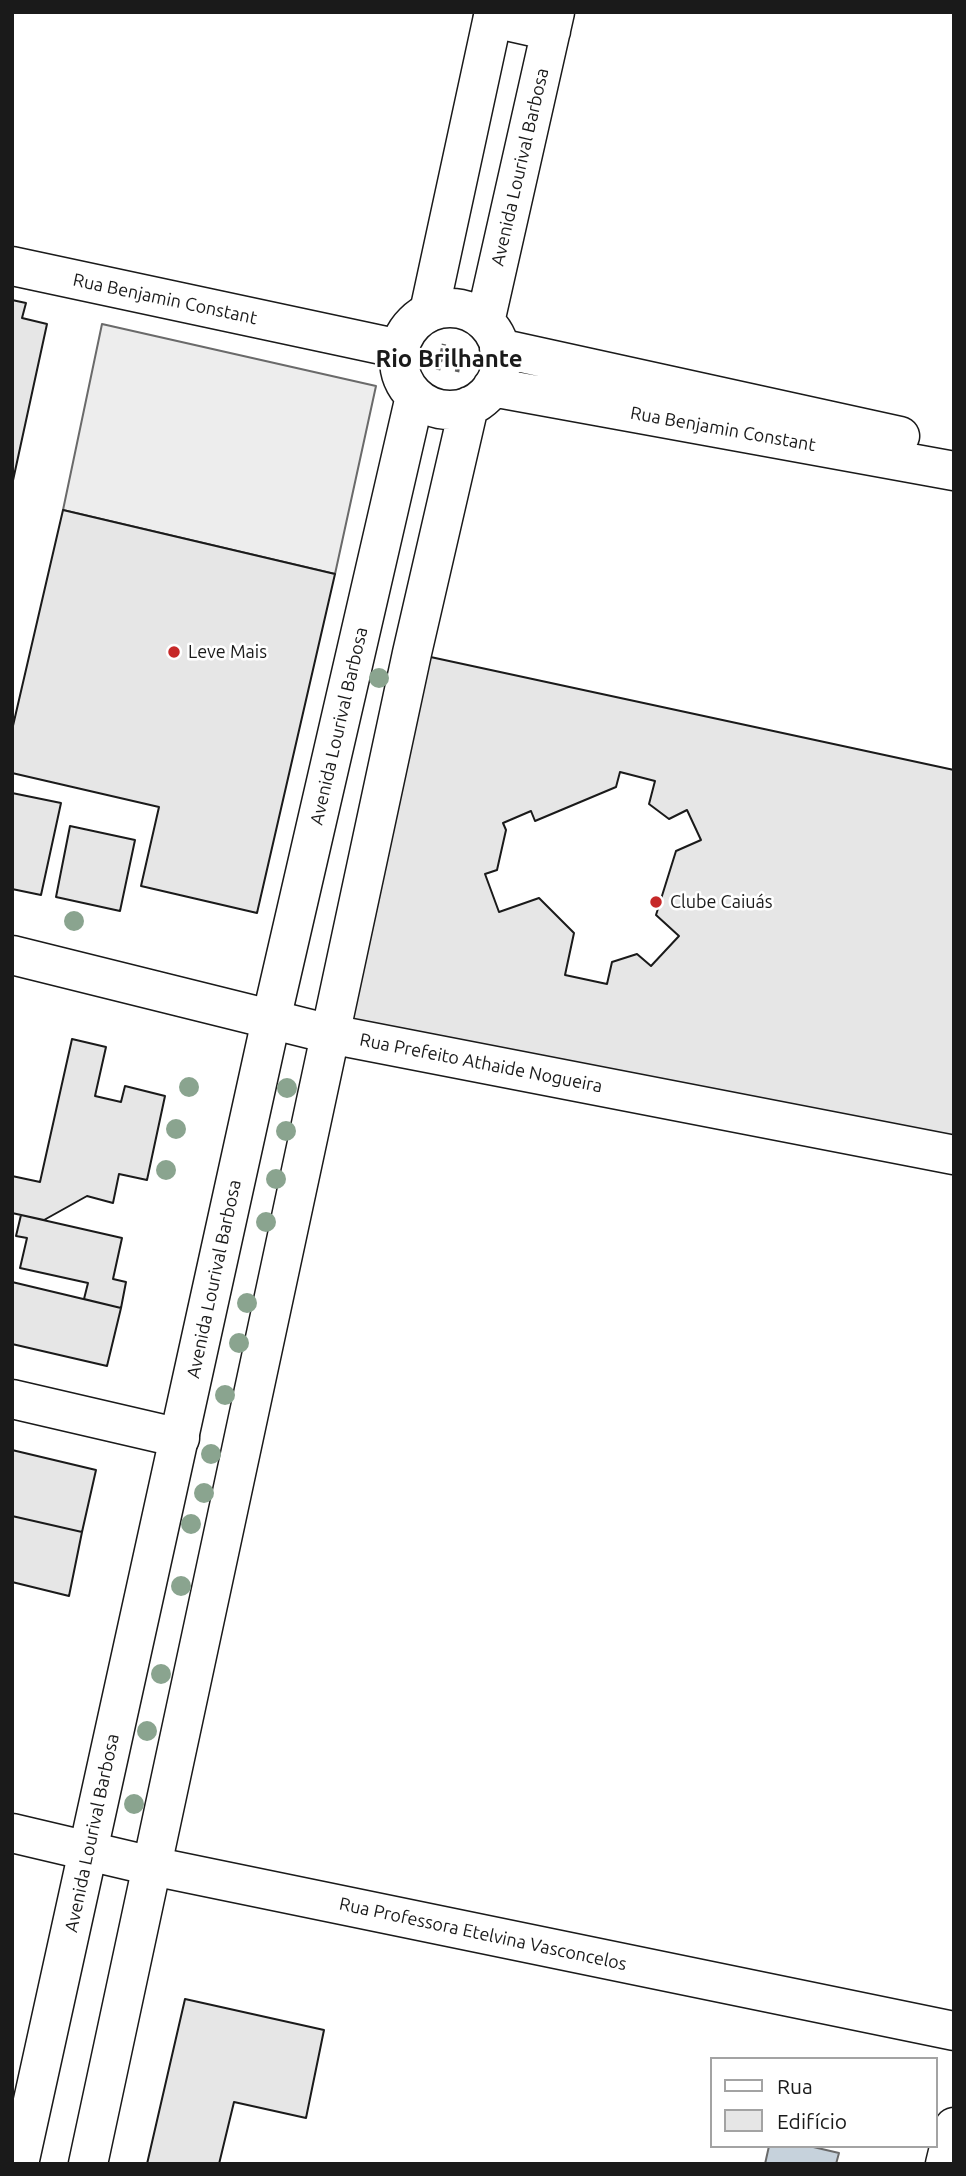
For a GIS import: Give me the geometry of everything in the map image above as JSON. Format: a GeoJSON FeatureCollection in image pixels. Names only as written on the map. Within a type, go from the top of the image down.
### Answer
{"type":"FeatureCollection","features":[{"type":"Feature","properties":{"kind":"main road"},"geometry":{"type":"LineString","coordinates":[[429,312],[494,15],[553,22]]}},
{"type":"Feature","properties":{"kind":"main road","name":"Avenida Lourival Barbosa"},"geometry":{"type":"LineString","coordinates":[[492,335],[553,22]]}},
{"type":"Feature","properties":{"kind":"main road","name":"Rua Benjamin Constant"},"geometry":{"type":"LineString","coordinates":[[12,266],[400,349]]}},
{"type":"Feature","properties":{"kind":"main road"},"geometry":{"type":"LineString","coordinates":[[444,308],[470,312],[492,335],[498,375],[481,396],[455,410],[441,409],[415,396],[404,382],[399,366],[405,333],[415,321],[429,312],[444,308]]}},
{"type":"Feature","properties":{"kind":"main road","name":"Rua Benjamin Constant"},"geometry":{"type":"LineString","coordinates":[[492,335],[954,448]]}},
{"type":"Feature","properties":{"kind":"main road","name":"Avenida Lourival Barbosa"},"geometry":{"type":"LineString","coordinates":[[19,2164],[271,1020],[415,396]]}},
{"type":"Feature","properties":{"kind":"main road"},"geometry":{"type":"LineString","coordinates":[[88,2164],[412,653],[481,396]]}},
{"type":"Feature","properties":{"kind":"main road","name":"Rua Benjamin Constant"},"geometry":{"type":"LineString","coordinates":[[481,396],[954,471]]}},
{"type":"Feature","properties":{"kind":"main road","name":"Rua Prefeito Athaide Nogueira"},"geometry":{"type":"LineString","coordinates":[[12,955],[330,1034],[954,1155]]}},
{"type":"Feature","properties":{"kind":"main road"},"geometry":{"type":"LineString","coordinates":[[12,1399],[180,1438]]}},
{"type":"Feature","properties":{"kind":"main road","name":"Rua Professora Etelvina Vasconcelos"},"geometry":{"type":"LineString","coordinates":[[12,1833],[152,1866],[954,2031]]}},
{"type":"Feature","properties":{"kind":"main road"},"geometry":{"type":"LineString","coordinates":[[945,2164],[954,2127]]}},
{"type":"Feature","properties":{"kind":"shaded area"},"geometry":{"type":"Polygon","coordinates":[[[102,324],[376,386],[335,574],[63,510],[102,324]]]}},
{"type":"Feature","properties":{"kind":"shaded area"},"geometry":{"type":"Polygon","coordinates":[[[769,2148],[818,2148],[839,2153],[836,2164],[765,2164],[769,2148]]]}},
{"type":"Feature","properties":{"kind":"building"},"geometry":{"type":"Polygon","coordinates":[[[12,300],[26,303],[22,318],[47,324],[12,485],[12,300]]]}},
{"type":"Feature","properties":{"kind":"building","name":"Leve Mais"},"geometry":{"type":"Polygon","coordinates":[[[63,510],[335,574],[257,913],[141,886],[159,807],[12,773],[12,730],[63,510]]]}},
{"type":"Feature","properties":{"kind":"building","name":"Clube Caiuás"},"geometry":{"type":"Polygon","coordinates":[[[412,653],[954,770],[954,1155],[330,1034],[412,653]]]}},
{"type":"Feature","properties":{"kind":"building"},"geometry":{"type":"Polygon","coordinates":[[[620,772],[655,781],[649,804],[669,819],[687,810],[701,840],[676,851],[656,915],[679,936],[651,966],[637,954],[612,962],[607,984],[565,975],[574,933],[539,898],[499,912],[485,874],[497,870],[506,830],[503,823],[531,811],[535,821],[616,787],[620,772]]]}},
{"type":"Feature","properties":{"kind":"building"},"geometry":{"type":"Polygon","coordinates":[[[12,793],[61,803],[41,895],[12,889],[12,793]]]}},
{"type":"Feature","properties":{"kind":"building"},"geometry":{"type":"Polygon","coordinates":[[[70,826],[135,840],[120,911],[56,897],[70,826]]]}},
{"type":"Feature","properties":{"kind":"building"},"geometry":{"type":"Polygon","coordinates":[[[72,1039],[106,1047],[95,1096],[121,1102],[125,1086],[165,1096],[147,1180],[119,1174],[113,1203],[87,1196],[44,1220],[12,1213],[12,1176],[40,1182],[72,1039]]]}},
{"type":"Feature","properties":{"kind":"building"},"geometry":{"type":"Polygon","coordinates":[[[21,1215],[122,1238],[113,1279],[126,1282],[121,1308],[84,1299],[88,1283],[20,1268],[27,1238],[16,1236],[21,1215]]]}},
{"type":"Feature","properties":{"kind":"building"},"geometry":{"type":"Polygon","coordinates":[[[12,1282],[121,1308],[107,1366],[12,1344],[12,1282]]]}},
{"type":"Feature","properties":{"kind":"building"},"geometry":{"type":"Polygon","coordinates":[[[12,1450],[96,1470],[82,1532],[12,1516],[12,1450]]]}},
{"type":"Feature","properties":{"kind":"building"},"geometry":{"type":"Polygon","coordinates":[[[12,1516],[82,1532],[69,1596],[12,1582],[12,1516]]]}},
{"type":"Feature","properties":{"kind":"building"},"geometry":{"type":"Polygon","coordinates":[[[185,1999],[324,2030],[306,2118],[234,2102],[219,2164],[147,2164],[185,1999]]]}},
{"type":"Feature","properties":{"kind":"place","name":"Leve Mais"},"geometry":{"type":"Point","coordinates":[174,652]}},
{"type":"Feature","properties":{"kind":"place","name":"Clube Caiuás"},"geometry":{"type":"Point","coordinates":[656,902]}},
{"type":"Feature","properties":{"kind":"district","name":"Rio Brilhante"},"geometry":{"type":"Point","coordinates":[449,359]}}]}
